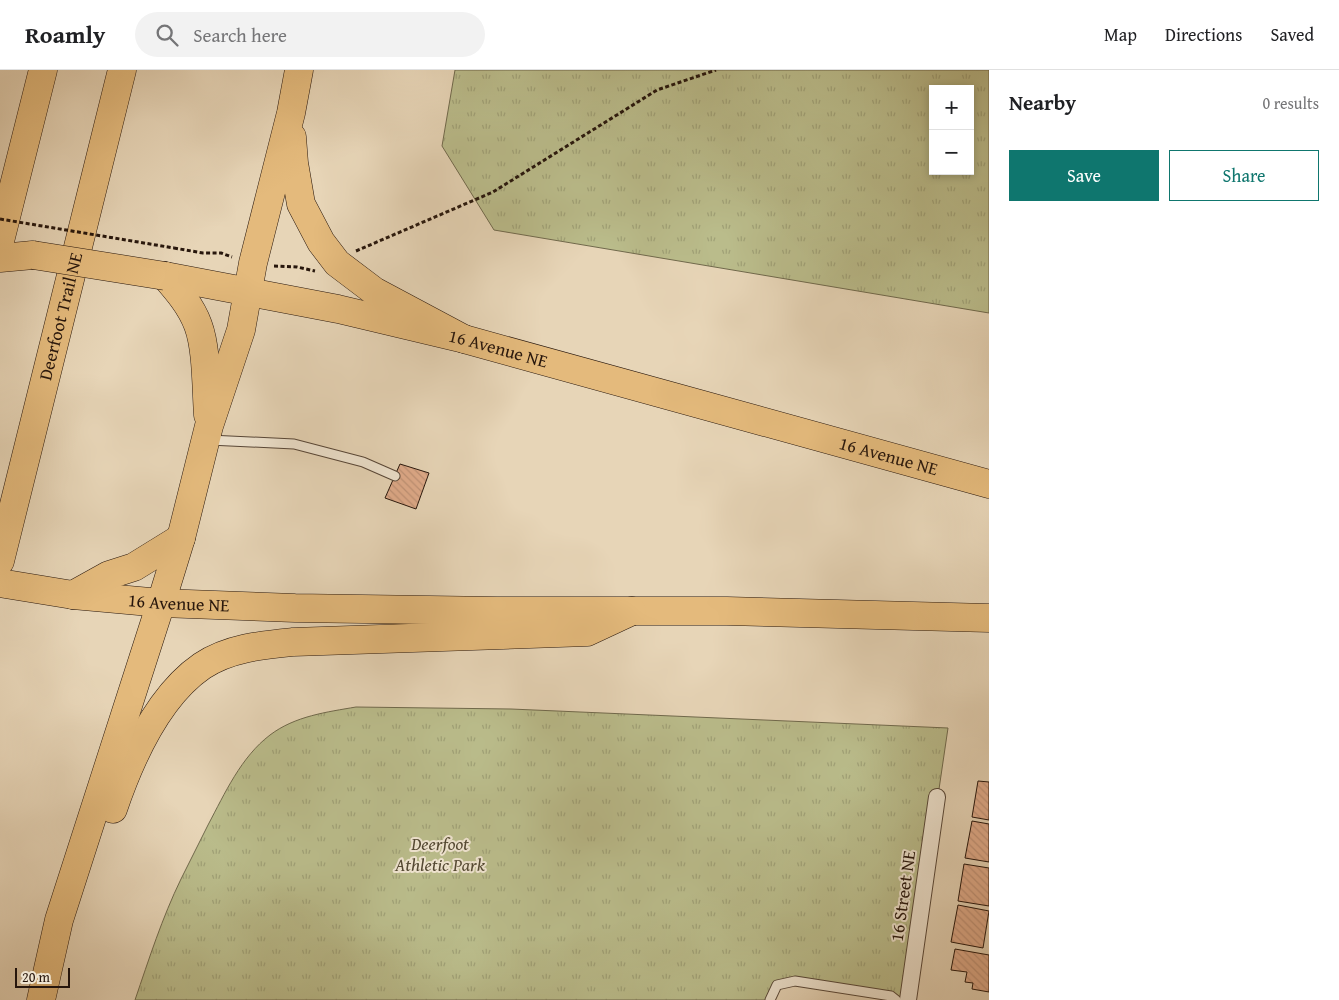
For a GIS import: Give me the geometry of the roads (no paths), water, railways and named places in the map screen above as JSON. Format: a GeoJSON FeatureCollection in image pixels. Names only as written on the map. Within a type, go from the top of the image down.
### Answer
{"type":"FeatureCollection","features":[{"type":"Feature","properties":{"kind":"highway"},"geometry":{"type":"LineString","coordinates":[[0,241],[43,70]]}},
{"type":"Feature","properties":{"kind":"highway","name":"Deerfoot Trail NE"},"geometry":{"type":"LineString","coordinates":[[0,561],[122,70]]}},
{"type":"Feature","properties":{"kind":"highway"},"geometry":{"type":"LineString","coordinates":[[41,1000],[59,920],[161,604],[181,538],[208,433],[241,330],[253,263],[291,113],[299,70]]}},
{"type":"Feature","properties":{"kind":"highway"},"geometry":{"type":"LineString","coordinates":[[291,113],[294,163],[302,204],[321,242],[337,263],[374,292],[464,339]]}},
{"type":"Feature","properties":{"kind":"highway","name":"16 Avenue NE"},"geometry":{"type":"LineString","coordinates":[[0,248],[166,276],[338,309],[464,339],[989,484]]}},
{"type":"Feature","properties":{"kind":"highway"},"geometry":{"type":"LineString","coordinates":[[0,258],[33,255]]}},
{"type":"Feature","properties":{"kind":"highway"},"geometry":{"type":"LineString","coordinates":[[166,276],[184,298],[198,325],[202,339],[208,433]]}},
{"type":"Feature","properties":{"kind":"highway"},"geometry":{"type":"LineString","coordinates":[[74,595],[109,576],[134,567],[181,538]]}},
{"type":"Feature","properties":{"kind":"highway","name":"16 Avenue NE"},"geometry":{"type":"LineString","coordinates":[[0,583],[74,595],[161,604],[294,608],[726,611],[989,618]]}},
{"type":"Feature","properties":{"kind":"highway"},"geometry":{"type":"LineString","coordinates":[[48,1000],[117,797],[136,752],[150,726],[175,690],[202,666],[229,654],[258,646],[293,642],[587,632],[632,611]]}},
{"type":"Feature","properties":{"kind":"street","name":"16 Street NE"},"geometry":{"type":"LineString","coordinates":[[908,1000],[937,797]]}},
{"type":"Feature","properties":{"kind":"lane"},"geometry":{"type":"LineString","coordinates":[[208,433],[294,444],[363,462],[395,476]]}},
{"type":"Feature","properties":{"kind":"lane"},"geometry":{"type":"LineString","coordinates":[[770,1000],[777,985],[795,981],[891,996],[896,1000]]}},
{"type":"Feature","properties":{"kind":"park label","name":"Deerfoot Athletic Park"},"geometry":{"type":"Point","coordinates":[440,854]}}]}
